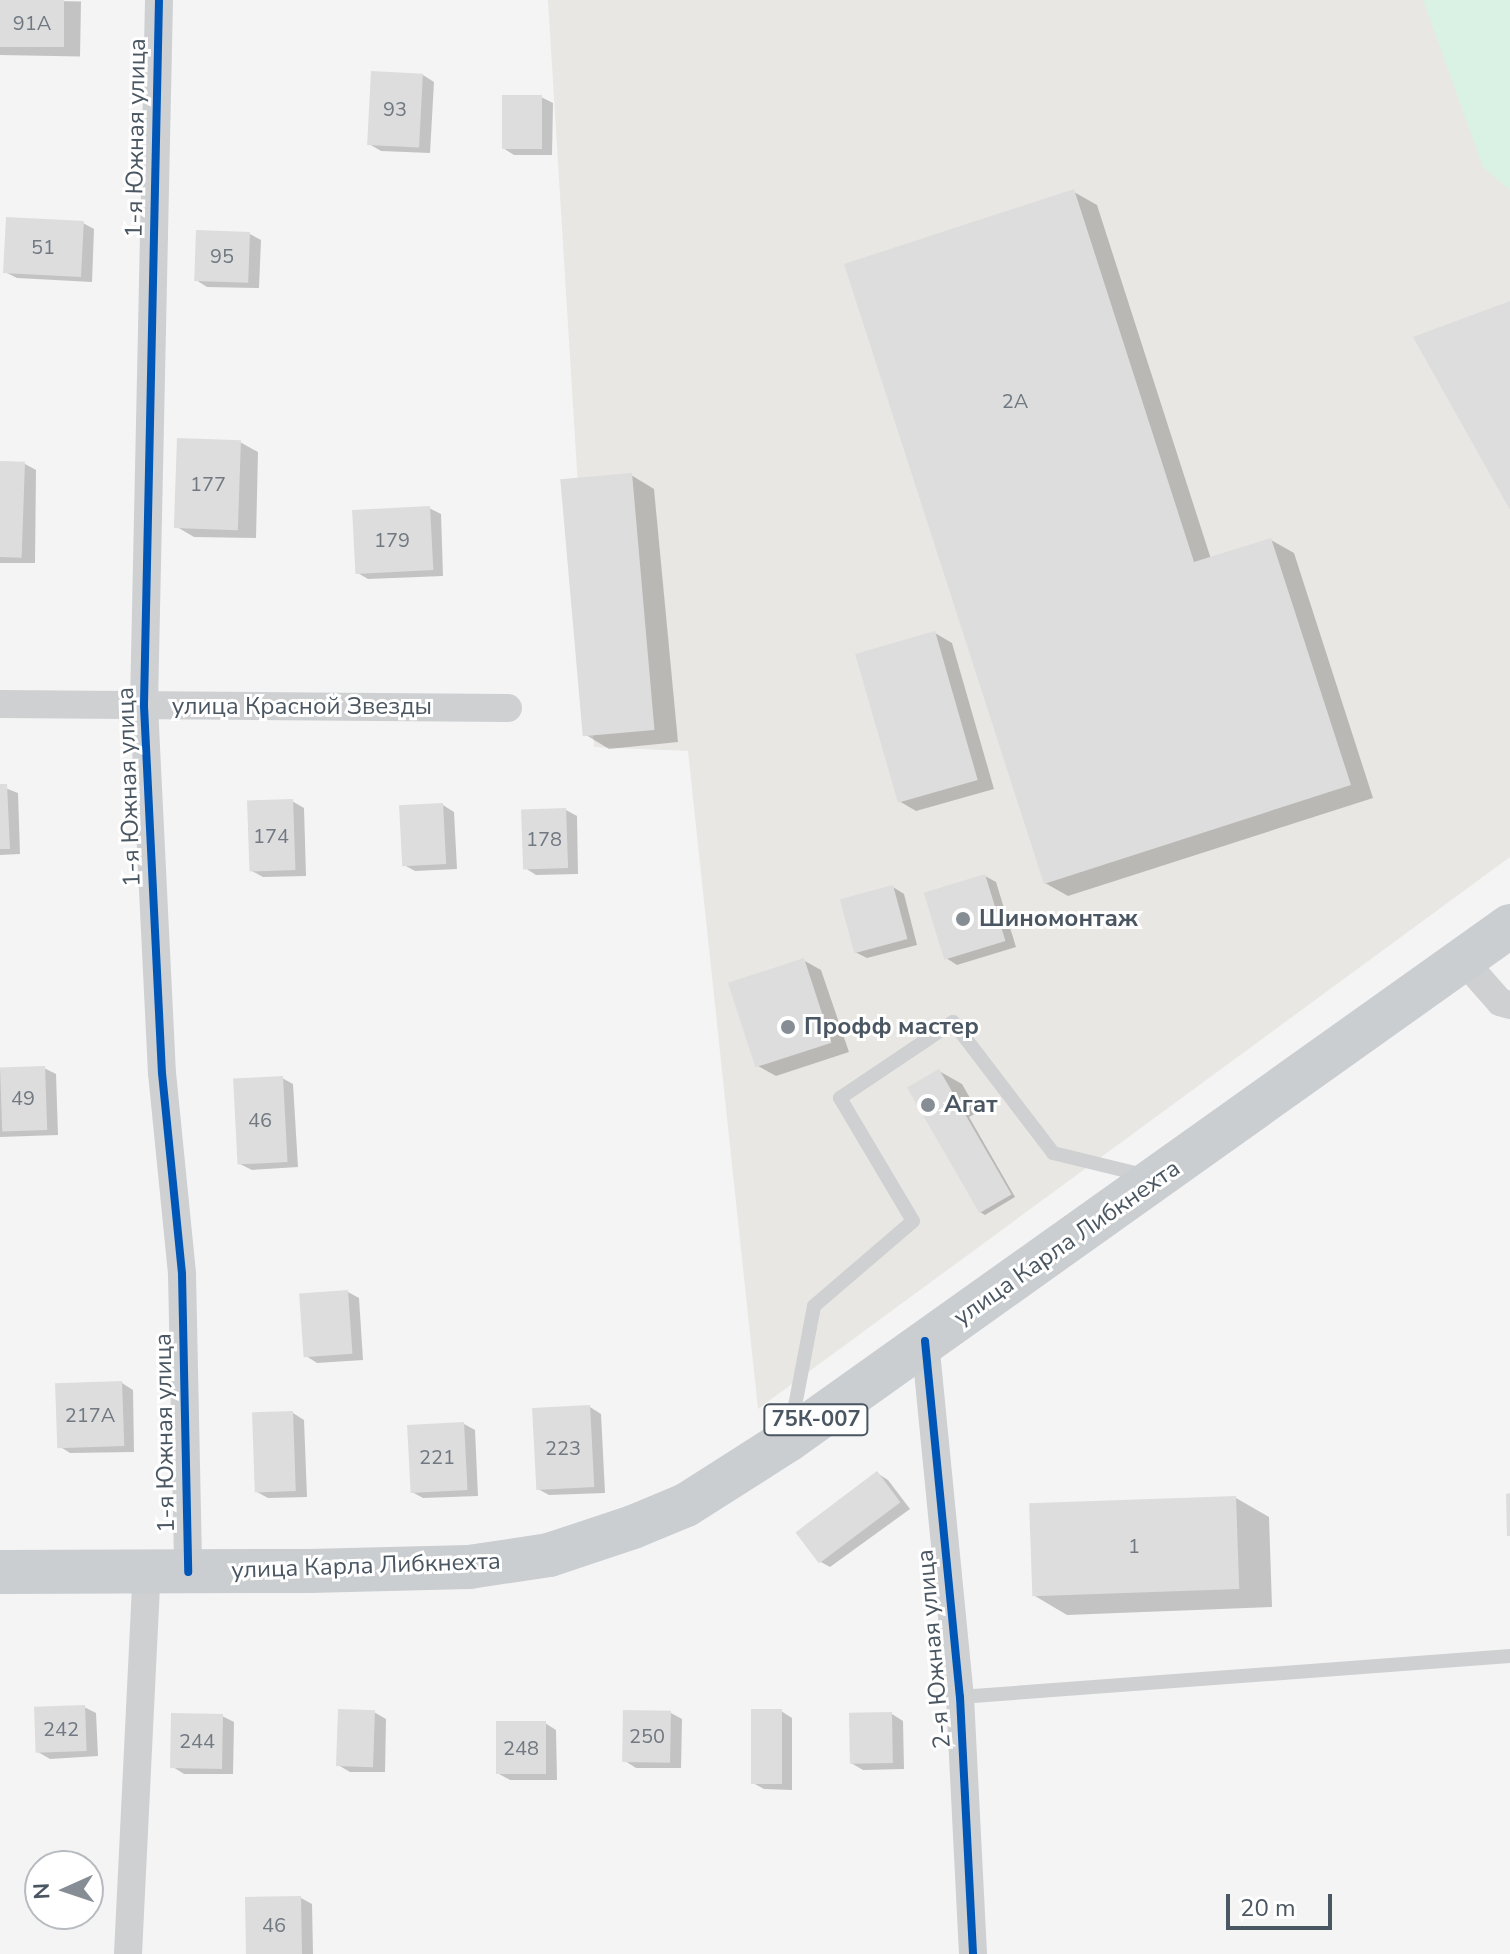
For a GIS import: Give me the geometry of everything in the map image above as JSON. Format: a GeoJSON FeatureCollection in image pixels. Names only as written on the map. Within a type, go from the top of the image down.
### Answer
{"type":"FeatureCollection","features":[{"type":"Feature","properties":{"kind":"main road","name":"улица Карла Либкнехта"},"geometry":{"type":"LineString","coordinates":[[0,1572],[469,1567],[549,1555],[633,1527],[686,1505],[788,1440],[1159,1179],[1510,926]]}},
{"type":"Feature","properties":{"kind":"street","name":"1-я Южная улица"},"geometry":{"type":"LineString","coordinates":[[128,1954],[168,1572],[182,1274],[162,1073],[144,706],[159,0]]}},
{"type":"Feature","properties":{"kind":"street","name":"улица Красной Звезды"},"geometry":{"type":"LineString","coordinates":[[0,704],[508,708]]}},
{"type":"Feature","properties":{"kind":"street"},"geometry":{"type":"LineString","coordinates":[[1463,960],[1500,1002],[1510,1005]]}},
{"type":"Feature","properties":{"kind":"street","name":"2-я Южная улица"},"geometry":{"type":"LineString","coordinates":[[925,1341],[960,1697],[973,1954]]}},
{"type":"Feature","properties":{"kind":"lane"},"geometry":{"type":"LineString","coordinates":[[788,1440],[814,1306],[913,1221],[840,1098],[953,1022],[1053,1153],[1159,1179]]}},
{"type":"Feature","properties":{"kind":"lane"},"geometry":{"type":"LineString","coordinates":[[960,1697],[1510,1656]]}},
{"type":"Feature","properties":{"kind":"shaded area"},"geometry":{"type":"Polygon","coordinates":[[[548,0],[1432,0],[1510,175],[1510,857],[758,1409],[688,751],[594,747],[548,0]]]}},
{"type":"Feature","properties":{"kind":"green space"},"geometry":{"type":"Polygon","coordinates":[[[1423,0],[1510,0],[1510,190],[1483,167],[1423,0]]]}},
{"type":"Feature","properties":{"kind":"building"},"geometry":{"type":"Polygon","coordinates":[[[0,0],[64,0],[64,47],[0,47],[0,0]]]}},
{"type":"Feature","properties":{"kind":"building"},"geometry":{"type":"Polygon","coordinates":[[[371,71],[423,74],[419,148],[367,145],[371,71]]]}},
{"type":"Feature","properties":{"kind":"building"},"geometry":{"type":"Polygon","coordinates":[[[502,95],[542,95],[542,149],[502,149],[502,95]]]}},
{"type":"Feature","properties":{"kind":"building"},"geometry":{"type":"Polygon","coordinates":[[[1074,189],[1194,562],[1271,538],[1351,785],[1044,884],[844,264],[1074,189]]]}},
{"type":"Feature","properties":{"kind":"building"},"geometry":{"type":"Polygon","coordinates":[[[6,217],[84,221],[81,277],[3,273],[6,217]]]}},
{"type":"Feature","properties":{"kind":"building"},"geometry":{"type":"Polygon","coordinates":[[[196,230],[250,232],[248,283],[194,281],[196,230]]]}},
{"type":"Feature","properties":{"kind":"building"},"geometry":{"type":"Polygon","coordinates":[[[1510,301],[1510,510],[1413,337],[1510,301]]]}},
{"type":"Feature","properties":{"kind":"building"},"geometry":{"type":"Polygon","coordinates":[[[177,438],[241,440],[238,530],[174,528],[177,438]]]}},
{"type":"Feature","properties":{"kind":"building"},"geometry":{"type":"Polygon","coordinates":[[[0,461],[25,462],[22,558],[0,557],[0,461]]]}},
{"type":"Feature","properties":{"kind":"building"},"geometry":{"type":"Polygon","coordinates":[[[632,473],[654,730],[583,736],[560,479],[632,473]]]}},
{"type":"Feature","properties":{"kind":"building"},"geometry":{"type":"Polygon","coordinates":[[[430,506],[433,570],[355,574],[352,510],[430,506]]]}},
{"type":"Feature","properties":{"kind":"building"},"geometry":{"type":"Polygon","coordinates":[[[935,631],[978,780],[898,803],[855,654],[935,631]]]}},
{"type":"Feature","properties":{"kind":"building"},"geometry":{"type":"Polygon","coordinates":[[[0,784],[7,784],[10,849],[0,849],[0,784]]]}},
{"type":"Feature","properties":{"kind":"building"},"geometry":{"type":"Polygon","coordinates":[[[293,799],[295,870],[250,872],[247,801],[293,799]]]}},
{"type":"Feature","properties":{"kind":"building"},"geometry":{"type":"Polygon","coordinates":[[[443,803],[446,864],[402,866],[399,805],[443,803]]]}},
{"type":"Feature","properties":{"kind":"building"},"geometry":{"type":"Polygon","coordinates":[[[566,808],[568,868],[523,870],[521,810],[566,808]]]}},
{"type":"Feature","properties":{"kind":"building"},"geometry":{"type":"Polygon","coordinates":[[[985,874],[1005,941],[944,960],[924,893],[985,874]]]}},
{"type":"Feature","properties":{"kind":"building"},"geometry":{"type":"Polygon","coordinates":[[[893,885],[907,939],[854,953],[840,899],[893,885]]]}},
{"type":"Feature","properties":{"kind":"building"},"geometry":{"type":"Polygon","coordinates":[[[804,958],[832,1043],[755,1067],[728,983],[804,958]]]}},
{"type":"Feature","properties":{"kind":"building"},"geometry":{"type":"Polygon","coordinates":[[[45,1066],[47,1130],[2,1132],[0,1068],[45,1066]]]}},
{"type":"Feature","properties":{"kind":"building"},"geometry":{"type":"Polygon","coordinates":[[[939,1069],[1012,1195],[979,1213],[907,1088],[939,1069]]]}},
{"type":"Feature","properties":{"kind":"building"},"geometry":{"type":"Polygon","coordinates":[[[283,1076],[288,1162],[238,1164],[233,1079],[283,1076]]]}},
{"type":"Feature","properties":{"kind":"building"},"geometry":{"type":"Polygon","coordinates":[[[348,1290],[352,1354],[304,1357],[299,1293],[348,1290]]]}},
{"type":"Feature","properties":{"kind":"building"},"geometry":{"type":"Polygon","coordinates":[[[122,1381],[124,1446],[57,1448],[55,1383],[122,1381]]]}},
{"type":"Feature","properties":{"kind":"building"},"geometry":{"type":"Polygon","coordinates":[[[590,1405],[594,1487],[536,1490],[532,1408],[590,1405]]]}},
{"type":"Feature","properties":{"kind":"building"},"geometry":{"type":"Polygon","coordinates":[[[293,1411],[296,1491],[255,1492],[252,1412],[293,1411]]]}},
{"type":"Feature","properties":{"kind":"building"},"geometry":{"type":"Polygon","coordinates":[[[464,1422],[468,1490],[411,1493],[407,1425],[464,1422]]]}},
{"type":"Feature","properties":{"kind":"building"},"geometry":{"type":"Polygon","coordinates":[[[877,1471],[900,1502],[819,1564],[796,1532],[877,1471]]]}},
{"type":"Feature","properties":{"kind":"building"},"geometry":{"type":"Polygon","coordinates":[[[1510,1493],[1510,1536],[1507,1536],[1506,1494],[1510,1493]]]}},
{"type":"Feature","properties":{"kind":"building"},"geometry":{"type":"Polygon","coordinates":[[[1236,1496],[1239,1589],[1032,1596],[1029,1503],[1236,1496]]]}},
{"type":"Feature","properties":{"kind":"building"},"geometry":{"type":"Polygon","coordinates":[[[85,1705],[87,1751],[36,1753],[34,1707],[85,1705]]]}},
{"type":"Feature","properties":{"kind":"building"},"geometry":{"type":"Polygon","coordinates":[[[338,1709],[375,1710],[373,1767],[336,1766],[338,1709]]]}},
{"type":"Feature","properties":{"kind":"building"},"geometry":{"type":"Polygon","coordinates":[[[751,1709],[782,1709],[782,1784],[751,1784],[751,1709]]]}},
{"type":"Feature","properties":{"kind":"building"},"geometry":{"type":"Polygon","coordinates":[[[623,1710],[671,1711],[670,1763],[622,1762],[623,1710]]]}},
{"type":"Feature","properties":{"kind":"building"},"geometry":{"type":"Polygon","coordinates":[[[892,1712],[893,1763],[850,1764],[849,1713],[892,1712]]]}},
{"type":"Feature","properties":{"kind":"building"},"geometry":{"type":"Polygon","coordinates":[[[171,1713],[223,1714],[222,1769],[170,1768],[171,1713]]]}},
{"type":"Feature","properties":{"kind":"building"},"geometry":{"type":"Polygon","coordinates":[[[496,1721],[546,1721],[546,1774],[496,1774],[496,1721]]]}},
{"type":"Feature","properties":{"kind":"building"},"geometry":{"type":"Polygon","coordinates":[[[301,1896],[302,1954],[246,1954],[245,1897],[301,1896]]]}},
{"type":"Feature","properties":{"kind":"cycle path"},"geometry":{"type":"LineString","coordinates":[[159,0],[144,706],[162,1073],[182,1274],[188,1572]]}},
{"type":"Feature","properties":{"kind":"cycle path"},"geometry":{"type":"LineString","coordinates":[[925,1341],[960,1697],[973,1954]]}},
{"type":"Feature","properties":{"kind":"place","name":"Шиномонтаж"},"geometry":{"type":"Point","coordinates":[963,919]}},
{"type":"Feature","properties":{"kind":"place","name":"Профф мастер"},"geometry":{"type":"Point","coordinates":[788,1027]}},
{"type":"Feature","properties":{"kind":"place","name":"Агат"},"geometry":{"type":"Point","coordinates":[928,1105]}}]}
